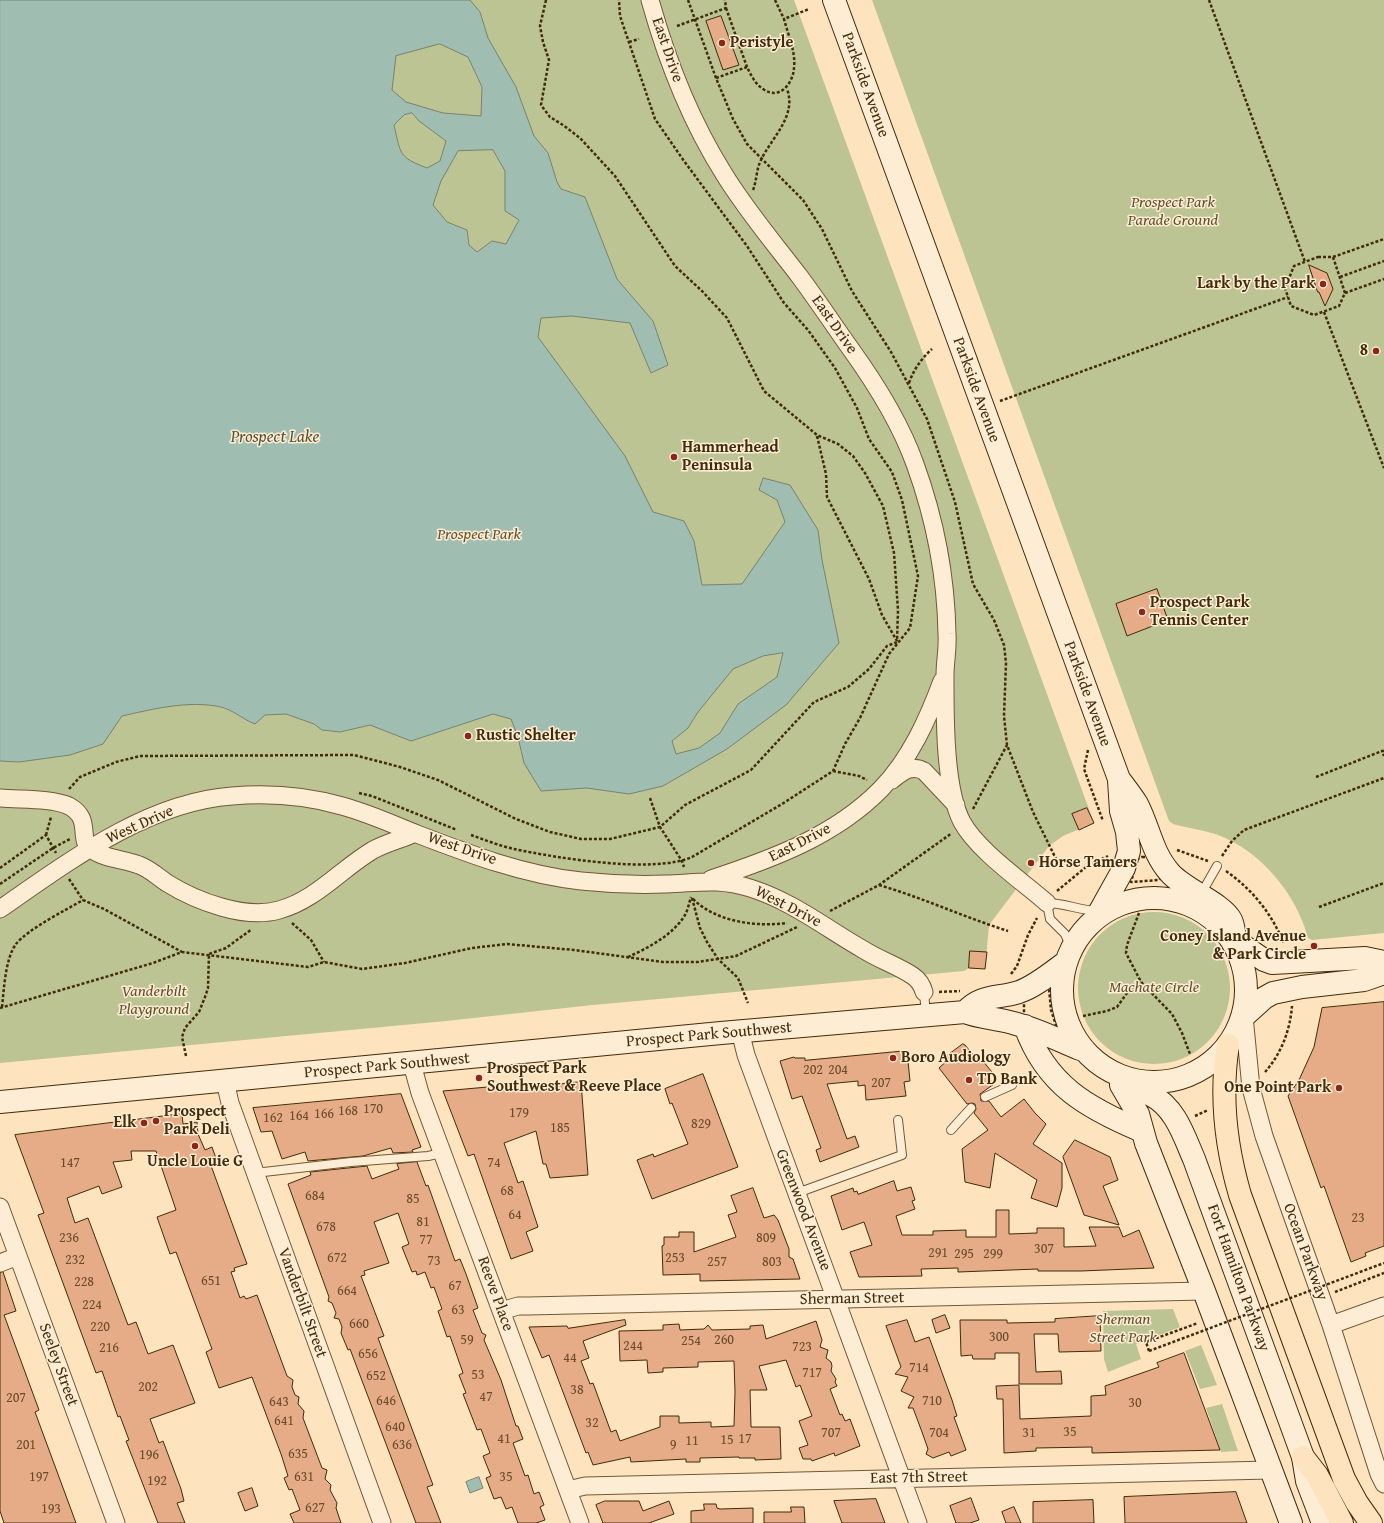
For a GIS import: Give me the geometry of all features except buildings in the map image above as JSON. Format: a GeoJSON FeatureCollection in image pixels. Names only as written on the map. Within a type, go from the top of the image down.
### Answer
{"type":"FeatureCollection","features":[{"type":"Feature","properties":{"kind":"highway"},"geometry":{"type":"LineString","coordinates":[[1228,1045],[1224,1067],[1225,1103],[1232,1169],[1240,1195],[1340,1467],[1357,1503],[1370,1523]]}},
{"type":"Feature","properties":{"kind":"highway"},"geometry":{"type":"LineString","coordinates":[[1303,1457],[1317,1475],[1342,1523]]}},
{"type":"Feature","properties":{"kind":"main road","name":"Parkside Avenue"},"geometry":{"type":"LineString","coordinates":[[834,0],[1119,779],[1122,811],[1127,832],[1128,851],[1124,868],[1100,911]]}},
{"type":"Feature","properties":{"kind":"main road","name":"Parkside Avenue"},"geometry":{"type":"LineString","coordinates":[[1119,779],[1137,804],[1147,833],[1162,862],[1170,873],[1184,885],[1220,908],[1231,920],[1244,966],[1247,999],[1244,1016]]}},
{"type":"Feature","properties":{"kind":"main road"},"geometry":{"type":"LineString","coordinates":[[1045,1067],[1063,1056],[1080,1049],[1069,1026],[1063,1004],[1062,976],[1069,955],[1079,934],[1100,911],[1125,902],[1139,899],[1172,902],[1190,906],[1220,925],[1236,941],[1264,960],[1272,963],[1365,958],[1384,962]]}},
{"type":"Feature","properties":{"kind":"main road"},"geometry":{"type":"LineString","coordinates":[[965,1012],[975,1002],[1018,992],[1027,988],[1069,955]]}},
{"type":"Feature","properties":{"kind":"main road"},"geometry":{"type":"LineString","coordinates":[[1104,1070],[1141,1081],[1156,1083],[1173,1081],[1200,1069],[1228,1045],[1244,1016],[1264,998],[1273,993],[1302,987],[1364,980],[1384,973]]}},
{"type":"Feature","properties":{"kind":"main road","name":"Prospect Park Southwest"},"geometry":{"type":"LineString","coordinates":[[0,1102],[412,1064],[740,1031],[965,1012],[976,1016],[1002,1020],[1025,1021],[1080,1049]]}},
{"type":"Feature","properties":{"kind":"main road"},"geometry":{"type":"LineString","coordinates":[[1025,1021],[1031,1044],[1045,1067],[1062,1086],[1110,1117],[1142,1131]]}},
{"type":"Feature","properties":{"kind":"main road","name":"Fort Hamilton Parkway"},"geometry":{"type":"LineString","coordinates":[[1080,1049],[1121,1085],[1152,1095],[1172,1113],[1179,1123],[1194,1159],[1303,1457],[1307,1481],[1323,1523]]}},
{"type":"Feature","properties":{"kind":"main road"},"geometry":{"type":"LineString","coordinates":[[1121,1085],[1138,1114],[1142,1131],[1291,1523]]}},
{"type":"Feature","properties":{"kind":"street","name":"East Drive"},"geometry":{"type":"LineString","coordinates":[[650,0],[667,57],[687,106],[724,174],[747,208],[802,280],[874,382],[902,434],[915,464],[935,528],[939,550],[946,600],[948,638],[945,674],[947,745],[949,771],[956,806],[963,824],[977,841],[1047,903]]}},
{"type":"Feature","properties":{"kind":"street","name":"East Drive"},"geometry":{"type":"LineString","coordinates":[[881,788],[898,767],[929,716],[945,674]]}},
{"type":"Feature","properties":{"kind":"street","name":"East Drive"},"geometry":{"type":"LineString","coordinates":[[708,880],[768,860],[818,837],[908,769],[918,768],[924,771],[956,806]]}},
{"type":"Feature","properties":{"kind":"street","name":"West Drive"},"geometry":{"type":"LineString","coordinates":[[0,909],[62,866],[90,849],[134,825],[159,815],[204,800],[230,796],[258,795],[315,800],[361,811],[491,861],[548,875],[580,880],[649,884],[708,880],[741,886],[760,892],[814,919],[863,950],[915,977],[922,985],[924,992]]}},
{"type":"Feature","properties":{"kind":"street"},"geometry":{"type":"LineString","coordinates":[[0,798],[55,802],[70,807],[81,816],[86,843],[90,849],[106,856],[140,865],[189,896],[214,905],[236,910],[268,912],[280,910],[304,900],[374,850],[415,833]]}},
{"type":"Feature","properties":{"kind":"street","name":"Ocean Parkway"},"geometry":{"type":"LineString","coordinates":[[1244,1016],[1251,1088],[1264,1136],[1331,1325],[1378,1474],[1384,1484]]}},
{"type":"Feature","properties":{"kind":"street","name":"Greenwood Avenue"},"geometry":{"type":"LineString","coordinates":[[740,1031],[746,1055],[918,1523]]}},
{"type":"Feature","properties":{"kind":"street","name":"Reeve Place"},"geometry":{"type":"LineString","coordinates":[[412,1064],[420,1093],[580,1523]]}},
{"type":"Feature","properties":{"kind":"street","name":"Vanderbilt Street"},"geometry":{"type":"LineString","coordinates":[[225,1081],[230,1103],[382,1523]]}},
{"type":"Feature","properties":{"kind":"street","name":"Seeley Street"},"geometry":{"type":"LineString","coordinates":[[0,1207],[116,1523]]}},
{"type":"Feature","properties":{"kind":"street"},"geometry":{"type":"LineString","coordinates":[[0,1263],[18,1256]]}},
{"type":"Feature","properties":{"kind":"street","name":"Sherman Street"},"geometry":{"type":"LineString","coordinates":[[501,1311],[518,1306],[1204,1291]]}},
{"type":"Feature","properties":{"kind":"street"},"geometry":{"type":"LineString","coordinates":[[1331,1325],[1384,1306]]}},
{"type":"Feature","properties":{"kind":"street","name":"East 7th Street"},"geometry":{"type":"LineString","coordinates":[[568,1490],[585,1486],[1270,1470]]}},
{"type":"Feature","properties":{"kind":"lane"},"geometry":{"type":"LineString","coordinates":[[1200,896],[1217,866]]}},
{"type":"Feature","properties":{"kind":"lane"},"geometry":{"type":"LineString","coordinates":[[1069,955],[1065,934],[1050,919],[1047,903],[1062,903],[1077,909],[1100,911]]}},
{"type":"Feature","properties":{"kind":"lane"},"geometry":{"type":"LineString","coordinates":[[924,992],[926,1015]]}},
{"type":"Feature","properties":{"kind":"lane"},"geometry":{"type":"LineString","coordinates":[[985,1097],[1012,1085]]}},
{"type":"Feature","properties":{"kind":"lane"},"geometry":{"type":"LineString","coordinates":[[951,1130],[971,1108]]}},
{"type":"Feature","properties":{"kind":"lane"},"geometry":{"type":"LineString","coordinates":[[797,1193],[902,1155],[898,1120]]}},
{"type":"Feature","properties":{"kind":"lane"},"geometry":{"type":"LineString","coordinates":[[255,1173],[351,1162],[428,1156],[442,1152]]}},
{"type":"Feature","properties":{"kind":"path"},"geometry":{"type":"LineString","coordinates":[[546,0],[540,26],[543,42],[550,60],[541,105],[550,117],[580,138],[615,176],[675,266],[702,291],[727,318],[764,391],[817,435],[838,444],[853,456],[865,473],[883,506],[894,553],[898,610],[897,642]]}},
{"type":"Feature","properties":{"kind":"path"},"geometry":{"type":"LineString","coordinates":[[619,0],[620,16],[655,119],[747,246],[784,302],[808,330],[835,368],[857,408],[869,439],[892,472],[902,500],[918,576],[910,628],[897,642],[889,654],[860,718],[845,744],[833,771],[735,833],[682,861]]}},
{"type":"Feature","properties":{"kind":"path"},"geometry":{"type":"LineString","coordinates":[[725,0],[726,8],[747,67],[754,80],[764,90],[775,93],[786,89],[792,80],[794,68],[793,53],[784,19],[775,0]]}},
{"type":"Feature","properties":{"kind":"path"},"geometry":{"type":"LineString","coordinates":[[1209,0],[1305,262]]}},
{"type":"Feature","properties":{"kind":"path"},"geometry":{"type":"LineString","coordinates":[[677,26],[726,8]]}},
{"type":"Feature","properties":{"kind":"path"},"geometry":{"type":"LineString","coordinates":[[784,19],[808,9]]}},
{"type":"Feature","properties":{"kind":"path"},"geometry":{"type":"LineString","coordinates":[[629,42],[639,39]]}},
{"type":"Feature","properties":{"kind":"path"},"geometry":{"type":"LineString","coordinates":[[716,78],[747,67]]}},
{"type":"Feature","properties":{"kind":"path"},"geometry":{"type":"LineString","coordinates":[[747,208],[755,184],[757,168],[785,120],[789,101],[786,89]]}},
{"type":"Feature","properties":{"kind":"path"},"geometry":{"type":"LineString","coordinates":[[1384,239],[1333,257],[1318,257],[1294,266],[1285,288],[1291,306],[1314,315],[1338,306],[1345,293],[1384,279]]}},
{"type":"Feature","properties":{"kind":"path"},"geometry":{"type":"LineString","coordinates":[[1333,257],[1345,293]]}},
{"type":"Feature","properties":{"kind":"path"},"geometry":{"type":"LineString","coordinates":[[1340,277],[1384,261]]}},
{"type":"Feature","properties":{"kind":"path"},"geometry":{"type":"LineString","coordinates":[[998,402],[1288,297]]}},
{"type":"Feature","properties":{"kind":"path"},"geometry":{"type":"LineString","coordinates":[[1324,312],[1384,468]]}},
{"type":"Feature","properties":{"kind":"path"},"geometry":{"type":"LineString","coordinates":[[909,382],[922,359],[932,349]]}},
{"type":"Feature","properties":{"kind":"path"},"geometry":{"type":"LineString","coordinates":[[817,435],[826,474],[827,497],[869,579],[882,614],[897,642]]}},
{"type":"Feature","properties":{"kind":"path"},"geometry":{"type":"LineString","coordinates":[[55,802],[80,777],[116,762],[140,756],[354,755],[400,767],[438,780],[516,819],[565,837],[610,839],[660,827],[685,806],[751,770],[814,702],[848,687],[869,669],[887,646],[897,642]]}},
{"type":"Feature","properties":{"kind":"path"},"geometry":{"type":"LineString","coordinates":[[0,868],[46,835],[62,866],[83,900],[104,909],[182,952],[210,954],[308,967],[324,962],[362,969],[405,964],[472,948],[506,944],[574,950],[627,958],[682,963],[718,959],[736,956],[814,919],[879,885],[948,837],[963,824],[984,790],[1007,745]]}},
{"type":"Feature","properties":{"kind":"path"},"geometry":{"type":"LineString","coordinates":[[1316,777],[1383,751],[1384,756]]}},
{"type":"Feature","properties":{"kind":"path","name":"Parkside Avenue"},"geometry":{"type":"LineString","coordinates":[[1084,769],[1105,825]]}},
{"type":"Feature","properties":{"kind":"path"},"geometry":{"type":"LineString","coordinates":[[833,771],[860,776],[881,788]]}},
{"type":"Feature","properties":{"kind":"path"},"geometry":{"type":"LineString","coordinates":[[1217,866],[1232,841],[1244,830],[1384,778]]}},
{"type":"Feature","properties":{"kind":"path"},"geometry":{"type":"LineString","coordinates":[[650,798],[660,827],[682,861],[684,868]]}},
{"type":"Feature","properties":{"kind":"path"},"geometry":{"type":"LineString","coordinates":[[0,884],[54,848],[74,838]]}},
{"type":"Feature","properties":{"kind":"path"},"geometry":{"type":"LineString","coordinates":[[1319,907],[1384,883]]}},
{"type":"Feature","properties":{"kind":"path"},"geometry":{"type":"LineString","coordinates":[[879,885],[913,895],[968,918],[1008,931]]}},
{"type":"Feature","properties":{"kind":"path"},"geometry":{"type":"LineString","coordinates":[[691,897],[702,908],[722,916],[754,925],[778,924],[814,919]]}},
{"type":"Feature","properties":{"kind":"path"},"geometry":{"type":"LineString","coordinates":[[627,958],[648,949],[676,926],[686,914],[691,897]]}},
{"type":"Feature","properties":{"kind":"path"},"geometry":{"type":"LineString","coordinates":[[691,897],[700,928],[718,959],[738,978],[748,1003]]}},
{"type":"Feature","properties":{"kind":"path"},"geometry":{"type":"LineString","coordinates":[[83,900],[38,927],[16,944],[7,972],[1,1008],[153,963],[182,952]]}},
{"type":"Feature","properties":{"kind":"path"},"geometry":{"type":"LineString","coordinates":[[1012,973],[1028,935],[1047,903]]}},
{"type":"Feature","properties":{"kind":"path"},"geometry":{"type":"LineString","coordinates":[[210,954],[226,948],[252,930],[268,912],[294,923],[310,940],[324,962]]}},
{"type":"Feature","properties":{"kind":"path"},"geometry":{"type":"LineString","coordinates":[[1139,913],[1126,953],[1141,982],[1172,1014],[1182,1033],[1190,1054]]}},
{"type":"Feature","properties":{"kind":"path"},"geometry":{"type":"LineString","coordinates":[[186,1056],[182,1036],[186,1028],[199,1012],[205,997],[208,988],[210,954]]}},
{"type":"Feature","properties":{"kind":"path"},"geometry":{"type":"LineString","coordinates":[[1083,1016],[1107,1011],[1117,1007],[1127,993],[1141,982]]}},
{"type":"Feature","properties":{"kind":"path"},"geometry":{"type":"LineString","coordinates":[[1048,986],[1055,1026],[1053,1027],[1025,1021],[1024,997],[1048,986]]}},
{"type":"Feature","properties":{"kind":"path"},"geometry":{"type":"LineString","coordinates":[[1200,1322],[1146,1342],[1149,1351],[1384,1263]]}},
{"type":"Feature","properties":{"kind":"path"},"geometry":{"type":"LineString","coordinates":[[1334,1292],[1384,1274]]}},
{"type":"Feature","properties":{"kind":"green space","name":"Prospect Park"},"geometry":{"type":"Polygon","coordinates":[[[0,0],[794,0],[1094,823],[1063,836],[1049,846],[989,925],[985,969],[969,968],[964,971],[593,1005],[446,1021],[0,1063],[0,0]]]}},
{"type":"Feature","properties":{"kind":"green space","name":"Prospect Park Parade Ground"},"geometry":{"type":"Polygon","coordinates":[[[872,0],[1384,0],[1384,933],[1312,940],[1308,938],[1303,922],[1286,891],[1275,876],[1249,852],[1234,842],[1218,835],[1173,824],[1169,821],[872,0]]]}},
{"type":"Feature","properties":{"kind":"green space","name":"Machate Circle"},"geometry":{"type":"Polygon","coordinates":[[[1154,912],[1169,914],[1190,921],[1212,940],[1221,952],[1224,959],[1230,988],[1228,1003],[1221,1024],[1202,1046],[1190,1055],[1183,1058],[1154,1064],[1139,1062],[1118,1055],[1096,1036],[1087,1024],[1084,1017],[1078,988],[1080,973],[1087,952],[1106,930],[1118,921],[1125,918],[1154,912]]]}},
{"type":"Feature","properties":{"kind":"green space","name":"Sherman Street Park"},"geometry":{"type":"Polygon","coordinates":[[[1173,1309],[1180,1327],[1136,1344],[1141,1359],[1108,1372],[1104,1359],[1103,1311],[1173,1309]]]}},
{"type":"Feature","properties":{"kind":"green space"},"geometry":{"type":"Polygon","coordinates":[[[1201,1345],[1217,1385],[1200,1389],[1185,1351],[1201,1345]]]}},
{"type":"Feature","properties":{"kind":"green space"},"geometry":{"type":"Polygon","coordinates":[[[1222,1404],[1238,1451],[1221,1452],[1206,1408],[1222,1404]]]}},
{"type":"Feature","properties":{"kind":"water","name":"Prospect Lake"},"geometry":{"type":"Polygon","coordinates":[[[0,0],[470,0],[480,12],[488,38],[516,87],[534,136],[548,153],[557,182],[561,189],[585,197],[617,279],[653,321],[668,365],[651,373],[630,323],[572,316],[541,318],[538,337],[625,456],[653,512],[684,521],[694,541],[702,585],[742,584],[785,522],[777,500],[759,490],[763,478],[790,485],[818,530],[822,560],[839,643],[786,705],[727,749],[663,786],[629,794],[587,788],[541,791],[524,763],[518,737],[511,719],[493,714],[411,741],[370,725],[340,732],[322,730],[314,724],[286,714],[265,715],[255,724],[230,710],[221,707],[196,704],[171,706],[122,716],[103,744],[70,755],[19,762],[0,761],[0,0]],[[440,44],[396,56],[392,90],[406,102],[443,113],[481,116],[482,87],[468,57],[440,44]],[[412,113],[404,115],[394,125],[402,153],[411,161],[427,168],[440,161],[446,141],[419,121],[412,113]],[[493,150],[458,151],[441,181],[433,205],[447,222],[467,230],[469,245],[477,252],[492,241],[506,244],[519,220],[505,211],[505,171],[493,150]],[[783,653],[763,656],[733,669],[698,712],[688,728],[672,741],[676,754],[699,748],[720,733],[738,704],[777,677],[783,653]]]}},
{"type":"Feature","properties":{"kind":"water"},"geometry":{"type":"Polygon","coordinates":[[[479,1477],[483,1488],[470,1493],[466,1482],[479,1477]]]}},
{"type":"Feature","properties":{"kind":"place","name":"Peristyle"},"geometry":{"type":"Point","coordinates":[722,43]}},
{"type":"Feature","properties":{"kind":"place","name":"Lark by the Park"},"geometry":{"type":"Point","coordinates":[1323,284]}},
{"type":"Feature","properties":{"kind":"place","name":"8"},"geometry":{"type":"Point","coordinates":[1376,351]}},
{"type":"Feature","properties":{"kind":"place","name":"Hammerhead Peninsula"},"geometry":{"type":"Point","coordinates":[674,457]}},
{"type":"Feature","properties":{"kind":"place","name":"Prospect Park Tennis Center"},"geometry":{"type":"Point","coordinates":[1142,612]}},
{"type":"Feature","properties":{"kind":"place","name":"Rustic Shelter"},"geometry":{"type":"Point","coordinates":[468,736]}},
{"type":"Feature","properties":{"kind":"place","name":"Horse Tamers"},"geometry":{"type":"Point","coordinates":[1031,863]}},
{"type":"Feature","properties":{"kind":"place","name":"Coney Island Avenue & Park Circle"},"geometry":{"type":"Point","coordinates":[1314,946]}},
{"type":"Feature","properties":{"kind":"place","name":"Boro Audiology"},"geometry":{"type":"Point","coordinates":[893,1058]}},
{"type":"Feature","properties":{"kind":"place","name":"Prospect Park Southwest & Reeve Place"},"geometry":{"type":"Point","coordinates":[479,1078]}},
{"type":"Feature","properties":{"kind":"place","name":"TD Bank"},"geometry":{"type":"Point","coordinates":[969,1080]}},
{"type":"Feature","properties":{"kind":"place","name":"One Point Park"},"geometry":{"type":"Point","coordinates":[1339,1088]}},
{"type":"Feature","properties":{"kind":"place","name":"Prospect Park Deli"},"geometry":{"type":"Point","coordinates":[156,1121]}},
{"type":"Feature","properties":{"kind":"place","name":"Elk"},"geometry":{"type":"Point","coordinates":[144,1123]}},
{"type":"Feature","properties":{"kind":"place","name":"Uncle Louie G"},"geometry":{"type":"Point","coordinates":[195,1146]}},
{"type":"Feature","properties":{"kind":"park label","name":"Vanderbilt Playground"},"geometry":{"type":"Point","coordinates":[154,1001]}}]}
